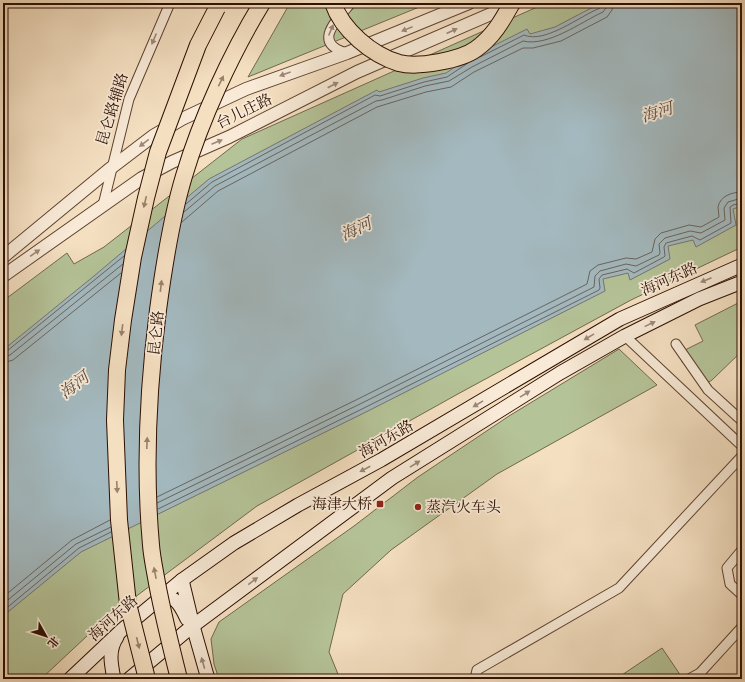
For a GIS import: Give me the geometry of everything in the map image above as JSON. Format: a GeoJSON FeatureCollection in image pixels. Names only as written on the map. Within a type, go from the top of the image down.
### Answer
{"type":"FeatureCollection","features":[{"type":"Feature","properties":{"kind":"highway","name":"昆仑路"},"geometry":{"type":"LineString","coordinates":[[179,679],[167,631],[151,547],[146,469],[149,406],[156,326],[163,274],[173,220],[184,175],[215,93],[262,3]]}},
{"type":"Feature","properties":{"kind":"highway"},"geometry":{"type":"LineString","coordinates":[[333,3],[336,12],[353,36],[379,54],[400,63],[419,64],[455,59],[475,50],[491,37],[512,3]]}},
{"type":"Feature","properties":{"kind":"highway"},"geometry":{"type":"LineString","coordinates":[[147,679],[128,604],[119,520],[115,420],[117,370],[133,257],[158,152],[198,45],[216,8]]}},
{"type":"Feature","properties":{"kind":"main road","name":"海河东路"},"geometry":{"type":"LineString","coordinates":[[70,679],[123,629],[159,599],[182,580],[234,543],[298,505],[381,460],[620,319],[742,265]]}},
{"type":"Feature","properties":{"kind":"main road","name":"海河东路"},"geometry":{"type":"LineString","coordinates":[[129,679],[222,604],[392,478],[553,377],[625,336],[699,300],[742,282]]}},
{"type":"Feature","properties":{"kind":"main road"},"geometry":{"type":"LineString","coordinates":[[182,580],[192,627],[208,679]]}},
{"type":"Feature","properties":{"kind":"main road"},"geometry":{"type":"LineString","coordinates":[[159,599],[163,597],[170,597],[177,601],[192,627]]}},
{"type":"Feature","properties":{"kind":"main road"},"geometry":{"type":"LineString","coordinates":[[199,647],[204,626],[222,604]]}},
{"type":"Feature","properties":{"kind":"main road"},"geometry":{"type":"LineString","coordinates":[[114,679],[111,652],[115,640],[123,629]]}},
{"type":"Feature","properties":{"kind":"main road"},"geometry":{"type":"LineString","coordinates":[[102,649],[110,679]]}},
{"type":"Feature","properties":{"kind":"street","name":"昆仑路辅路"},"geometry":{"type":"LineString","coordinates":[[103,205],[129,99],[170,3]]}},
{"type":"Feature","properties":{"kind":"street"},"geometry":{"type":"LineString","coordinates":[[347,53],[334,48],[328,36],[331,27],[351,3]]}},
{"type":"Feature","properties":{"kind":"street","name":"台儿庄路"},"geometry":{"type":"LineString","coordinates":[[3,257],[111,168],[153,136],[182,119],[246,89],[347,53],[469,3]]}},
{"type":"Feature","properties":{"kind":"street","name":"台儿庄路"},"geometry":{"type":"LineString","coordinates":[[3,276],[142,178],[172,162],[252,126],[357,72],[515,3]]}},
{"type":"Feature","properties":{"kind":"street"},"geometry":{"type":"LineString","coordinates":[[625,336],[742,446]]}},
{"type":"Feature","properties":{"kind":"street"},"geometry":{"type":"LineString","coordinates":[[676,344],[708,390],[742,422]]}},
{"type":"Feature","properties":{"kind":"street"},"geometry":{"type":"LineString","coordinates":[[475,679],[477,670],[619,588],[742,456]]}},
{"type":"Feature","properties":{"kind":"street"},"geometry":{"type":"LineString","coordinates":[[742,550],[727,568],[730,584],[742,594]]}},
{"type":"Feature","properties":{"kind":"street"},"geometry":{"type":"LineString","coordinates":[[691,679],[700,673],[742,627]]}},
{"type":"Feature","properties":{"kind":"green space"},"geometry":{"type":"Polygon","coordinates":[[[290,3],[429,3],[248,77],[290,3]]]}},
{"type":"Feature","properties":{"kind":"green space"},"geometry":{"type":"Polygon","coordinates":[[[546,3],[742,3],[742,247],[631,300],[456,395],[257,506],[103,621],[41,679],[3,679],[3,301],[67,253],[74,264],[104,247],[242,139],[546,3]]]}},
{"type":"Feature","properties":{"kind":"green space"},"geometry":{"type":"Polygon","coordinates":[[[742,301],[742,351],[712,380],[704,385],[682,362],[679,353],[703,341],[695,325],[742,301]]]}},
{"type":"Feature","properties":{"kind":"green space"},"geometry":{"type":"Polygon","coordinates":[[[619,349],[657,385],[497,474],[391,550],[343,594],[329,652],[340,679],[219,679],[214,664],[211,639],[219,622],[354,526],[418,477],[509,416],[619,349]]]}},
{"type":"Feature","properties":{"kind":"green space"},"geometry":{"type":"Polygon","coordinates":[[[662,648],[683,679],[616,679],[662,648]]]}},
{"type":"Feature","properties":{"kind":"water","name":"海河"},"geometry":{"type":"Polygon","coordinates":[[[603,3],[742,3],[742,206],[733,209],[736,225],[696,247],[693,240],[668,246],[670,259],[630,280],[628,273],[603,279],[605,291],[364,413],[81,552],[3,616],[3,350],[209,179],[377,90],[379,92],[423,78],[446,73],[467,59],[527,29],[530,34],[555,27],[603,3]]]}},
{"type":"Feature","properties":{"kind":"place","name":"海津大桥"},"geometry":{"type":"Point","coordinates":[380,504]}},
{"type":"Feature","properties":{"kind":"place","name":"蒸汽火车头"},"geometry":{"type":"Point","coordinates":[418,507]}}]}
